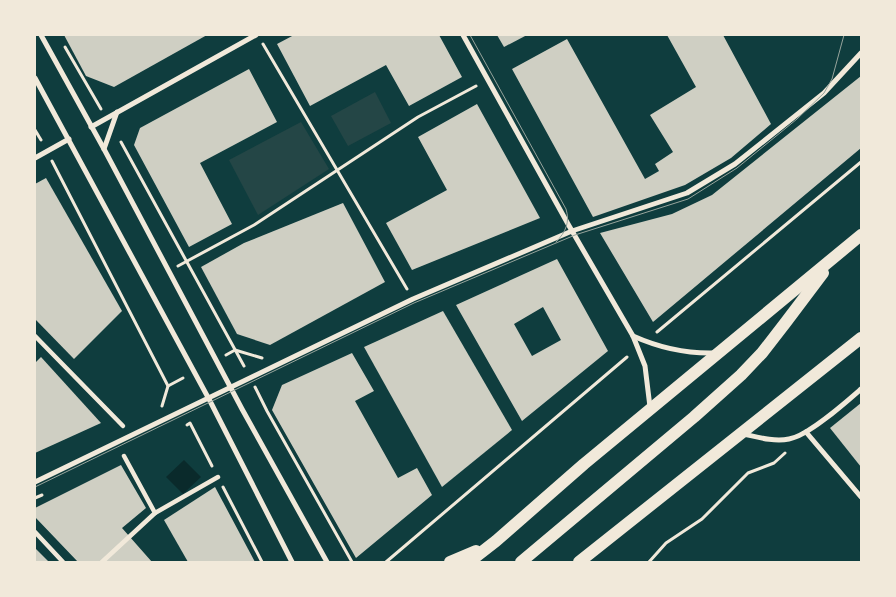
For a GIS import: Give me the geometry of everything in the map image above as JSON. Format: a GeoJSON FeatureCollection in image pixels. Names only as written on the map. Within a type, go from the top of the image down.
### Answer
{"type":"FeatureCollection","features":[{"type":"Feature","properties":{"kind":"main road"},"geometry":{"type":"LineString","coordinates":[[469,562],[496,541],[584,464],[861,235]]}},
{"type":"Feature","properties":{"kind":"main road"},"geometry":{"type":"LineString","coordinates":[[521,562],[741,375],[786,322],[835,257]]}},
{"type":"Feature","properties":{"kind":"main road"},"geometry":{"type":"LineString","coordinates":[[580,562],[861,338]]}},
{"type":"Feature","properties":{"kind":"main road"},"geometry":{"type":"LineString","coordinates":[[450,562],[496,541]]}},
{"type":"Feature","properties":{"kind":"street"},"geometry":{"type":"LineString","coordinates":[[42,35],[230,387],[327,562]]}},
{"type":"Feature","properties":{"kind":"street"},"geometry":{"type":"LineString","coordinates":[[91,127],[256,35]]}},
{"type":"Feature","properties":{"kind":"street"},"geometry":{"type":"LineString","coordinates":[[463,35],[633,336],[645,366],[650,410]]}},
{"type":"Feature","properties":{"kind":"street"},"geometry":{"type":"LineString","coordinates":[[35,482],[413,299],[572,231],[687,193],[735,164],[824,93],[861,53]]}},
{"type":"Feature","properties":{"kind":"street"},"geometry":{"type":"LineString","coordinates":[[35,78],[208,398],[292,562]]}},
{"type":"Feature","properties":{"kind":"street"},"geometry":{"type":"LineString","coordinates":[[104,148],[118,112]]}},
{"type":"Feature","properties":{"kind":"street"},"geometry":{"type":"LineString","coordinates":[[35,158],[69,139]]}},
{"type":"Feature","properties":{"kind":"street"},"geometry":{"type":"LineString","coordinates":[[35,336],[123,426]]}},
{"type":"Feature","properties":{"kind":"street"},"geometry":{"type":"LineString","coordinates":[[633,336],[682,352],[719,353]]}},
{"type":"Feature","properties":{"kind":"street"},"geometry":{"type":"LineString","coordinates":[[740,433],[766,439],[789,439],[806,432],[861,389]]}},
{"type":"Feature","properties":{"kind":"street"},"geometry":{"type":"LineString","coordinates":[[806,432],[861,497]]}},
{"type":"Feature","properties":{"kind":"street"},"geometry":{"type":"LineString","coordinates":[[124,456],[155,513]]}},
{"type":"Feature","properties":{"kind":"street"},"geometry":{"type":"LineString","coordinates":[[102,562],[155,513],[218,477]]}},
{"type":"Feature","properties":{"kind":"street"},"geometry":{"type":"LineString","coordinates":[[35,532],[63,562]]}},
{"type":"Feature","properties":{"kind":"path"},"geometry":{"type":"LineString","coordinates":[[62,42],[106,118]]}},
{"type":"Feature","properties":{"kind":"path"},"geometry":{"type":"LineString","coordinates":[[262,44],[413,299]]}},
{"type":"Feature","properties":{"kind":"path"},"geometry":{"type":"LineString","coordinates":[[169,271],[254,225],[418,117],[488,80]]}},
{"type":"Feature","properties":{"kind":"path"},"geometry":{"type":"LineString","coordinates":[[112,128],[187,260],[267,411],[352,562]]}},
{"type":"Feature","properties":{"kind":"path"},"geometry":{"type":"LineString","coordinates":[[47,152],[168,386]]}},
{"type":"Feature","properties":{"kind":"path"},"geometry":{"type":"LineString","coordinates":[[646,341],[861,162]]}},
{"type":"Feature","properties":{"kind":"path"},"geometry":{"type":"LineString","coordinates":[[386,562],[637,348]]}},
{"type":"Feature","properties":{"kind":"path"},"geometry":{"type":"LineString","coordinates":[[216,360],[235,350],[266,360]]}},
{"type":"Feature","properties":{"kind":"path"},"geometry":{"type":"LineString","coordinates":[[161,407],[168,386],[194,372]]}},
{"type":"Feature","properties":{"kind":"path"},"geometry":{"type":"LineString","coordinates":[[182,427],[190,423],[262,562]]}},
{"type":"Feature","properties":{"kind":"path"},"geometry":{"type":"LineString","coordinates":[[649,562],[666,543],[702,518],[748,473],[774,463],[806,432]]}},
{"type":"Feature","properties":{"kind":"path"},"geometry":{"type":"LineString","coordinates":[[35,498],[44,494]]}},
{"type":"Feature","properties":{"kind":"shaded area"},"geometry":{"type":"Polygon","coordinates":[[[375,92],[391,123],[348,146],[331,116],[375,92]]]}},
{"type":"Feature","properties":{"kind":"shaded area"},"geometry":{"type":"Polygon","coordinates":[[[301,122],[329,169],[258,215],[229,160],[301,122]]]}},
{"type":"Feature","properties":{"kind":"shaded area"},"geometry":{"type":"Polygon","coordinates":[[[184,460],[201,477],[183,494],[166,477],[184,460]]]}},
{"type":"Feature","properties":{"kind":"building"},"geometry":{"type":"Polygon","coordinates":[[[64,35],[207,35],[114,87],[86,76],[64,35]]]}},
{"type":"Feature","properties":{"kind":"building"},"geometry":{"type":"Polygon","coordinates":[[[294,35],[439,35],[462,77],[409,106],[386,65],[310,106],[277,44],[294,35]]]}},
{"type":"Feature","properties":{"kind":"building"},"geometry":{"type":"Polygon","coordinates":[[[497,35],[527,35],[504,47],[497,35]]]}},
{"type":"Feature","properties":{"kind":"building"},"geometry":{"type":"Polygon","coordinates":[[[667,35],[723,35],[771,124],[731,158],[685,185],[593,217],[512,69],[567,39],[645,179],[659,171],[655,164],[673,152],[650,115],[696,87],[667,35]]]}},
{"type":"Feature","properties":{"kind":"building"},"geometry":{"type":"Polygon","coordinates":[[[249,69],[277,122],[200,163],[232,224],[189,247],[134,145],[140,128],[249,69]]]}},
{"type":"Feature","properties":{"kind":"building"},"geometry":{"type":"Polygon","coordinates":[[[861,76],[861,148],[653,322],[600,233],[672,214],[712,195],[861,76]]]}},
{"type":"Feature","properties":{"kind":"building"},"geometry":{"type":"Polygon","coordinates":[[[477,104],[540,218],[412,270],[386,223],[447,190],[418,137],[477,104]]]}},
{"type":"Feature","properties":{"kind":"building"},"geometry":{"type":"Polygon","coordinates":[[[46,178],[122,311],[74,359],[35,319],[35,184],[46,178]]]}},
{"type":"Feature","properties":{"kind":"building"},"geometry":{"type":"Polygon","coordinates":[[[343,203],[385,282],[270,345],[237,334],[201,267],[244,243],[343,203]]]}},
{"type":"Feature","properties":{"kind":"building"},"geometry":{"type":"Polygon","coordinates":[[[557,259],[608,351],[522,421],[456,305],[557,259]],[[543,307],[514,324],[532,356],[561,340],[543,307]]]}},
{"type":"Feature","properties":{"kind":"building"},"geometry":{"type":"Polygon","coordinates":[[[443,311],[512,430],[442,487],[364,347],[443,311]]]}},
{"type":"Feature","properties":{"kind":"building"},"geometry":{"type":"Polygon","coordinates":[[[352,353],[374,391],[355,401],[398,478],[417,468],[432,495],[356,558],[272,410],[282,385],[352,353]]]}},
{"type":"Feature","properties":{"kind":"building"},"geometry":{"type":"Polygon","coordinates":[[[41,357],[101,423],[35,453],[35,363],[41,357]]]}},
{"type":"Feature","properties":{"kind":"building"},"geometry":{"type":"Polygon","coordinates":[[[861,403],[861,467],[830,428],[861,403]]]}},
{"type":"Feature","properties":{"kind":"building"},"geometry":{"type":"Polygon","coordinates":[[[121,465],[146,508],[122,528],[152,562],[78,562],[35,517],[35,508],[121,465]]]}},
{"type":"Feature","properties":{"kind":"building"},"geometry":{"type":"Polygon","coordinates":[[[215,487],[255,562],[188,562],[164,520],[215,487]]]}},
{"type":"Feature","properties":{"kind":"building"},"geometry":{"type":"Polygon","coordinates":[[[35,548],[49,562],[35,562],[35,548]]]}},
{"type":"Feature","properties":{"kind":"tram line"},"geometry":{"type":"LineString","coordinates":[[470,35],[566,209],[568,218],[566,227],[556,242]]}},
{"type":"Feature","properties":{"kind":"tram line"},"geometry":{"type":"LineString","coordinates":[[35,487],[414,303],[575,235],[688,199],[737,168],[797,119],[824,93],[832,79],[844,35]]}}]}
